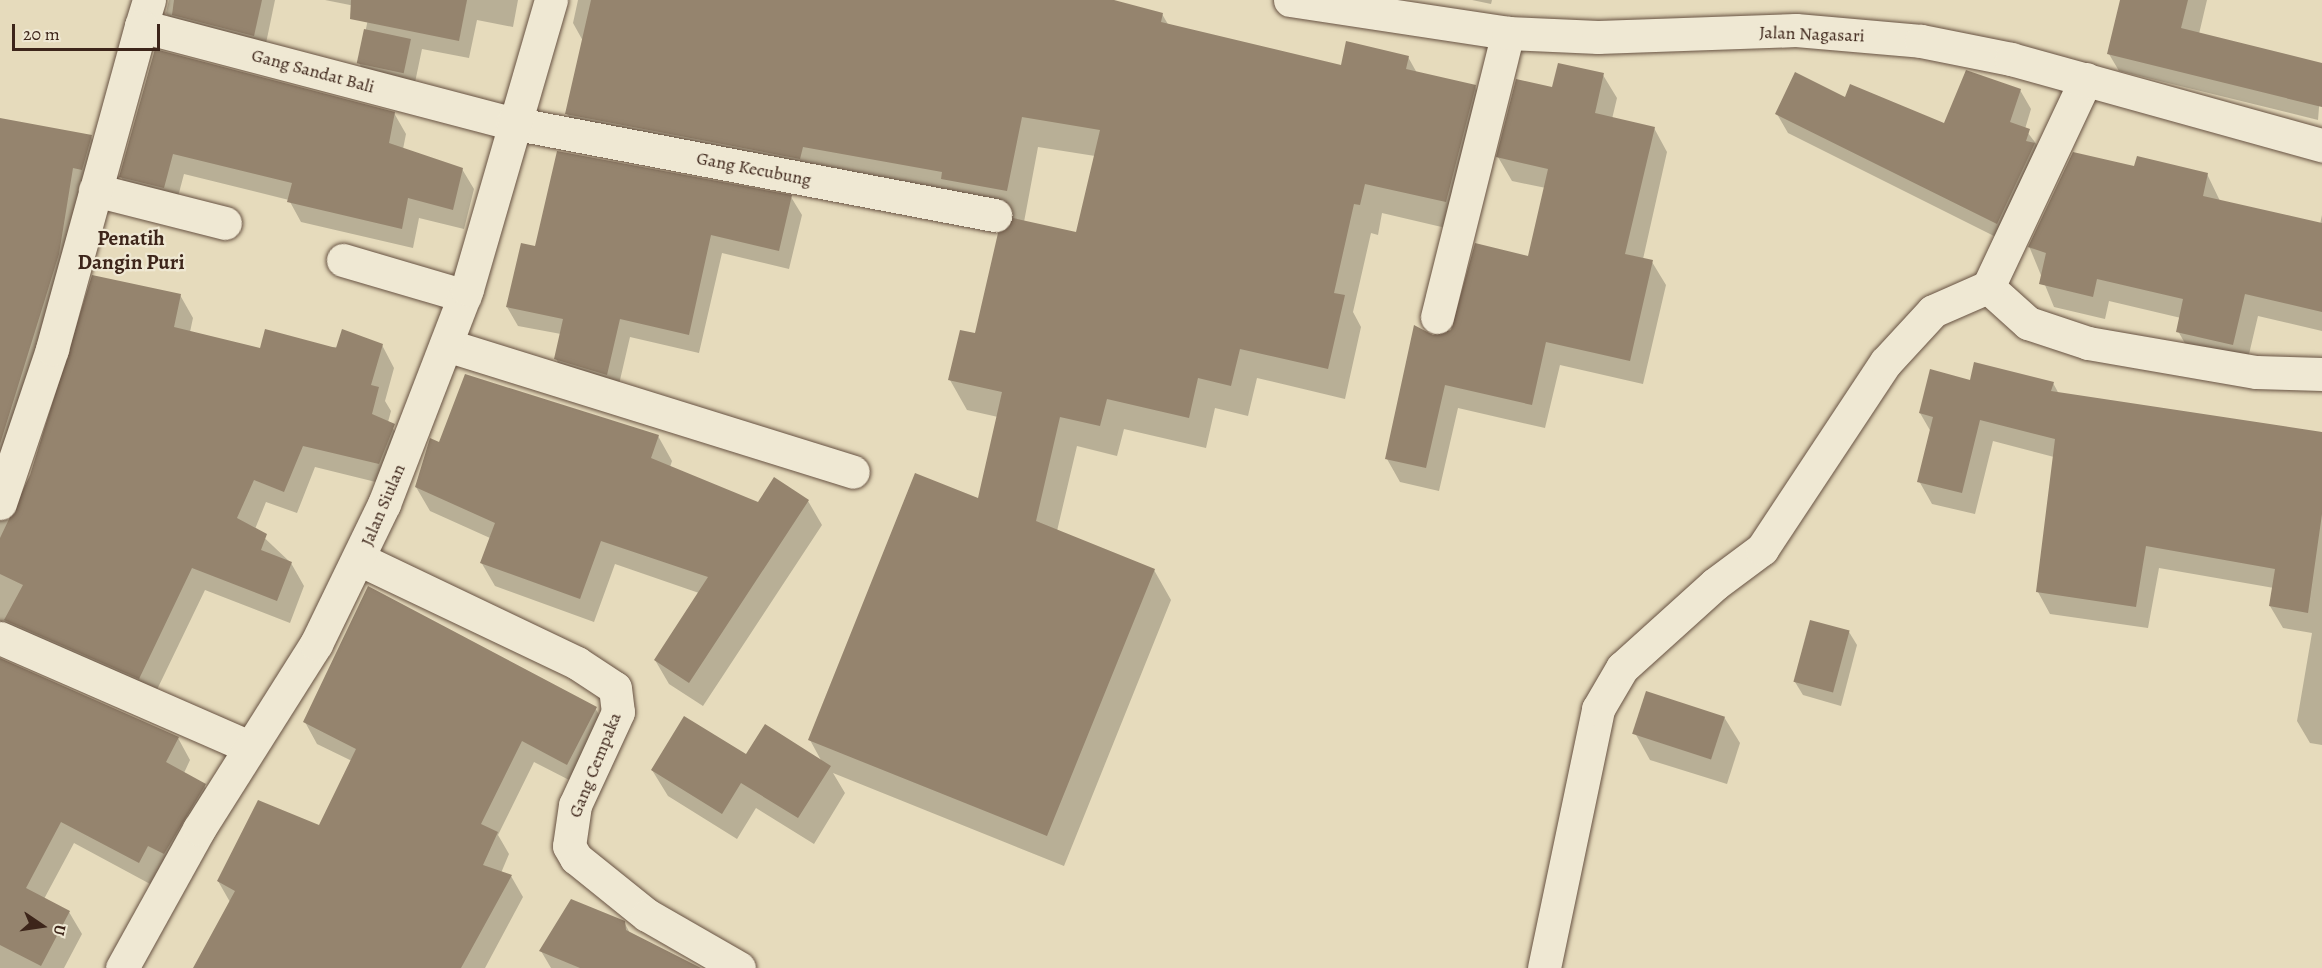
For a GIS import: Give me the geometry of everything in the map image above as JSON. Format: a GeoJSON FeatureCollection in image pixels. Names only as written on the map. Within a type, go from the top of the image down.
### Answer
{"type":"FeatureCollection","features":[{"type":"Feature","properties":{"kind":"street","name":"Jalan Siulan"},"geometry":{"type":"LineString","coordinates":[[122,968],[249,747],[316,644],[359,559],[465,296],[512,123],[551,0]]}},
{"type":"Feature","properties":{"kind":"street","name":"Jalan Nagasari"},"geometry":{"type":"LineString","coordinates":[[1290,0],[1508,33],[1598,37],[1844,32],[1933,44],[2086,79],[2322,145]]}},
{"type":"Feature","properties":{"kind":"street","name":"Gang Sandat Bali"},"geometry":{"type":"LineString","coordinates":[[145,13],[512,123]]}},
{"type":"Feature","properties":{"kind":"street"},"geometry":{"type":"LineString","coordinates":[[0,503],[52,348],[145,13]]}},
{"type":"Feature","properties":{"kind":"street"},"geometry":{"type":"LineString","coordinates":[[1437,317],[1508,33]]}},
{"type":"Feature","properties":{"kind":"street"},"geometry":{"type":"LineString","coordinates":[[1545,968],[1598,709],[1622,668],[1715,584],[1762,549],[1886,362],[1933,311],[1988,287],[2086,79]]}},
{"type":"Feature","properties":{"kind":"street","name":"Gang Kecubung"},"geometry":{"type":"LineString","coordinates":[[512,123],[995,215]]}},
{"type":"Feature","properties":{"kind":"street"},"geometry":{"type":"LineString","coordinates":[[95,190],[225,223]]}},
{"type":"Feature","properties":{"kind":"street"},"geometry":{"type":"LineString","coordinates":[[343,260],[465,296]]}},
{"type":"Feature","properties":{"kind":"street"},"geometry":{"type":"LineString","coordinates":[[1988,287],[2028,323],[2088,343],[2256,372],[2322,374]]}},
{"type":"Feature","properties":{"kind":"street"},"geometry":{"type":"LineString","coordinates":[[446,345],[853,472]]}},
{"type":"Feature","properties":{"kind":"street","name":"Gang Cempaka"},"geometry":{"type":"LineString","coordinates":[[359,559],[577,663],[615,688],[618,712],[575,805],[569,846],[576,858],[647,915],[739,968]]}},
{"type":"Feature","properties":{"kind":"street"},"geometry":{"type":"LineString","coordinates":[[0,638],[249,747]]}},
{"type":"Feature","properties":{"kind":"building"},"geometry":{"type":"Polygon","coordinates":[[[174,0],[262,0],[254,36],[172,15],[174,0]]]}},
{"type":"Feature","properties":{"kind":"building"},"geometry":{"type":"Polygon","coordinates":[[[351,0],[467,0],[459,41],[350,19],[351,0]]]}},
{"type":"Feature","properties":{"kind":"building"},"geometry":{"type":"Polygon","coordinates":[[[591,0],[1114,0],[1163,13],[1161,22],[1341,65],[1346,41],[1409,56],[1406,69],[1476,85],[1446,202],[1365,184],[1360,205],[1354,204],[1334,293],[1345,295],[1328,369],[1240,349],[1231,386],[1198,378],[1189,418],[1107,399],[1100,426],[1060,417],[1036,521],[1155,569],[1047,836],[808,740],[915,473],[978,498],[1002,392],[948,380],[960,330],[975,333],[998,233],[1013,218],[1076,232],[1100,130],[1022,117],[1007,191],[941,179],[942,172],[803,147],[800,159],[565,114],[591,0]]]}},
{"type":"Feature","properties":{"kind":"building"},"geometry":{"type":"Polygon","coordinates":[[[2120,0],[2188,0],[2181,28],[2322,63],[2322,107],[2107,54],[2120,0]]]}},
{"type":"Feature","properties":{"kind":"building"},"geometry":{"type":"Polygon","coordinates":[[[364,29],[411,39],[404,73],[357,63],[364,29]]]}},
{"type":"Feature","properties":{"kind":"building"},"geometry":{"type":"Polygon","coordinates":[[[155,49],[395,112],[389,143],[463,168],[453,210],[408,198],[402,229],[287,202],[292,183],[173,154],[164,188],[119,177],[155,49]]]}},
{"type":"Feature","properties":{"kind":"building"},"geometry":{"type":"Polygon","coordinates":[[[1558,63],[1604,73],[1595,113],[1655,127],[1625,254],[1653,260],[1630,361],[1546,342],[1532,405],[1445,385],[1426,468],[1385,459],[1414,325],[1433,335],[1451,330],[1475,243],[1528,256],[1548,169],[1496,157],[1516,79],[1552,87],[1558,63]]]}},
{"type":"Feature","properties":{"kind":"building"},"geometry":{"type":"Polygon","coordinates":[[[1966,70],[2021,89],[2010,122],[2030,129],[2026,141],[2035,143],[1997,224],[1775,114],[1795,72],[1845,97],[1850,84],[1944,123],[1966,70]]]}},
{"type":"Feature","properties":{"kind":"building"},"geometry":{"type":"Polygon","coordinates":[[[0,118],[92,135],[82,170],[73,168],[59,254],[0,444],[0,118]]]}},
{"type":"Feature","properties":{"kind":"building"},"geometry":{"type":"Polygon","coordinates":[[[557,151],[792,195],[779,251],[711,235],[689,335],[620,319],[607,375],[554,359],[563,319],[506,307],[521,243],[535,246],[557,151]]]}},
{"type":"Feature","properties":{"kind":"building"},"geometry":{"type":"Polygon","coordinates":[[[2073,152],[2134,166],[2137,156],[2208,173],[2203,196],[2322,223],[2322,312],[2245,294],[2233,345],[2176,332],[2183,299],[2097,279],[2093,297],[2039,284],[2046,253],[2028,247],[2073,152]]]}},
{"type":"Feature","properties":{"kind":"building"},"geometry":{"type":"Polygon","coordinates":[[[92,275],[181,294],[174,327],[260,348],[265,329],[336,348],[342,329],[383,344],[371,385],[379,387],[372,414],[395,424],[379,464],[303,446],[284,492],[254,480],[237,518],[267,534],[261,550],[292,562],[277,601],[192,568],[139,679],[4,620],[23,585],[0,574],[0,538],[30,475],[92,275]]]}},
{"type":"Feature","properties":{"kind":"building"},"geometry":{"type":"Polygon","coordinates":[[[1974,362],[2054,382],[2051,391],[2322,432],[2322,514],[2308,613],[2269,606],[2275,569],[2146,546],[2136,607],[2036,592],[2055,439],[1980,420],[1962,493],[1917,482],[1933,417],[1919,413],[1930,369],[1970,380],[1974,362]]]}},
{"type":"Feature","properties":{"kind":"building"},"geometry":{"type":"Polygon","coordinates":[[[465,374],[659,435],[651,458],[758,502],[774,477],[809,500],[689,683],[654,660],[708,577],[601,541],[580,599],[480,563],[495,523],[415,487],[430,438],[439,442],[465,374]]]}},
{"type":"Feature","properties":{"kind":"building"},"geometry":{"type":"Polygon","coordinates":[[[368,586],[597,707],[567,765],[522,741],[481,824],[498,832],[483,865],[512,875],[461,968],[193,968],[235,891],[217,881],[258,800],[319,825],[356,749],[303,722],[368,586]]]}},
{"type":"Feature","properties":{"kind":"building"},"geometry":{"type":"Polygon","coordinates":[[[1810,620],[1850,631],[1833,692],[1793,682],[1810,620]]]}},
{"type":"Feature","properties":{"kind":"building"},"geometry":{"type":"Polygon","coordinates":[[[0,658],[179,737],[166,762],[206,784],[164,854],[148,846],[139,863],[61,822],[26,888],[70,911],[41,966],[0,945],[0,658]]]}},
{"type":"Feature","properties":{"kind":"building"},"geometry":{"type":"Polygon","coordinates":[[[1646,691],[1725,717],[1711,759],[1632,734],[1646,691]]]}},
{"type":"Feature","properties":{"kind":"building"},"geometry":{"type":"Polygon","coordinates":[[[684,716],[746,754],[765,724],[831,766],[798,818],[741,783],[722,814],[651,770],[684,716]]]}},
{"type":"Feature","properties":{"kind":"building"},"geometry":{"type":"Polygon","coordinates":[[[571,899],[625,921],[626,930],[701,968],[580,968],[539,951],[571,899]]]}},
{"type":"Feature","properties":{"kind":"district","name":"Penatih Dangin Puri"},"geometry":{"type":"Point","coordinates":[131,250]}}]}
